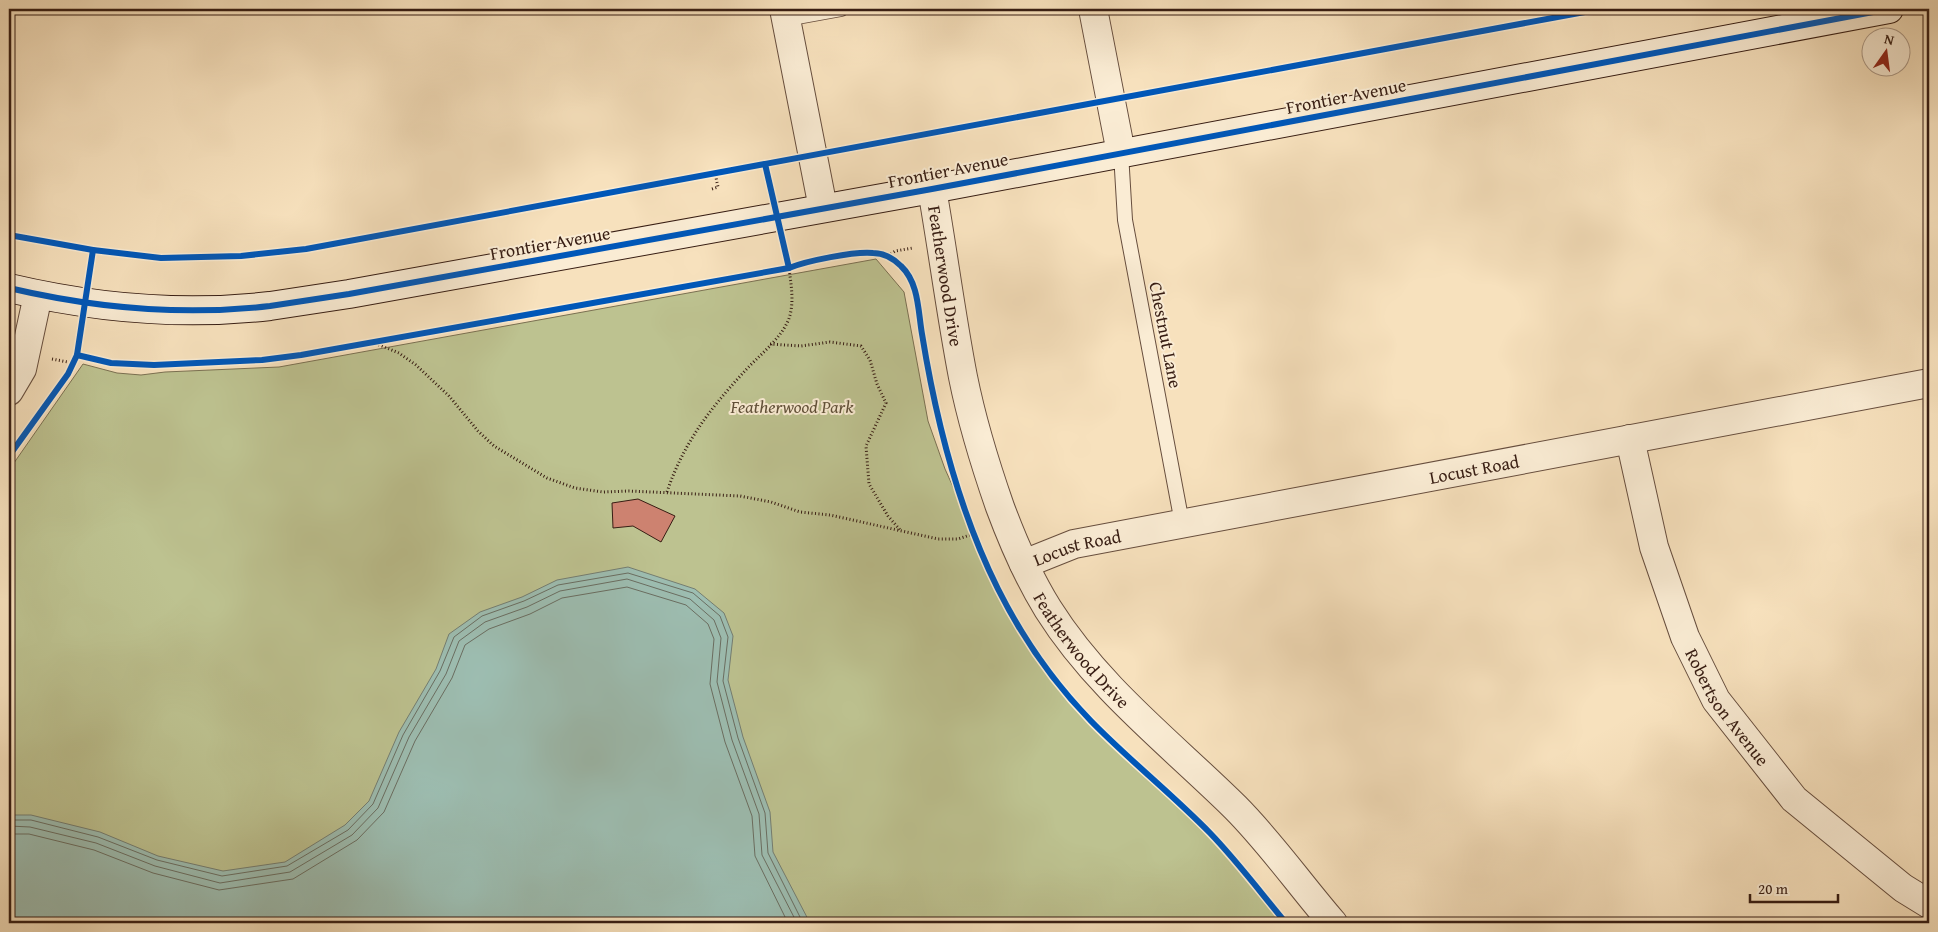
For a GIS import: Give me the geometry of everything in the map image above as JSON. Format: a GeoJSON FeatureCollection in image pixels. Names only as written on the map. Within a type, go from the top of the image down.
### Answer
{"type":"FeatureCollection","features":[{"type":"Feature","properties":{"kind":"street"},"geometry":{"type":"LineString","coordinates":[[1093,9],[1121,153]]}},
{"type":"Feature","properties":{"kind":"street","name":"Frontier Avenue"},"geometry":{"type":"LineString","coordinates":[[9,288],[85,304],[130,308],[198,310],[269,306],[378,289],[932,189],[1818,15],[1889,9]]}},
{"type":"Feature","properties":{"kind":"street"},"geometry":{"type":"LineString","coordinates":[[785,14],[823,208]]}},
{"type":"Feature","properties":{"kind":"street","name":"Featherwood Drive"},"geometry":{"type":"LineString","coordinates":[[932,189],[963,377],[981,450],[1008,528],[1047,608],[1077,651],[1110,689],[1237,809],[1333,923]]}},
{"type":"Feature","properties":{"kind":"street"},"geometry":{"type":"LineString","coordinates":[[9,391],[22,369],[38,295]]}},
{"type":"Feature","properties":{"kind":"street","name":"Locust Road"},"geometry":{"type":"LineString","coordinates":[[1024,564],[1074,544],[1929,383]]}},
{"type":"Feature","properties":{"kind":"street","name":"Robertson Avenue"},"geometry":{"type":"LineString","coordinates":[[1630,439],[1654,547],[1685,637],[1716,700],[1794,800],[1903,888],[1929,904]]}},
{"type":"Feature","properties":{"kind":"lane"},"geometry":{"type":"LineString","coordinates":[[785,14],[841,9]]}},
{"type":"Feature","properties":{"kind":"lane","name":"Chestnut Lane"},"geometry":{"type":"LineString","coordinates":[[1121,153],[1125,220],[1182,523]]}},
{"type":"Feature","properties":{"kind":"path"},"geometry":{"type":"LineString","coordinates":[[706,175],[724,172]]}},
{"type":"Feature","properties":{"kind":"path"},"geometry":{"type":"LineString","coordinates":[[712,189],[718,187],[715,173]]}},
{"type":"Feature","properties":{"kind":"path"},"geometry":{"type":"LineString","coordinates":[[881,254],[895,261]]}},
{"type":"Feature","properties":{"kind":"path"},"geometry":{"type":"LineString","coordinates":[[667,492],[675,469],[695,432],[718,402],[779,335],[788,321],[792,306],[792,266],[787,259]]}},
{"type":"Feature","properties":{"kind":"path"},"geometry":{"type":"LineString","coordinates":[[779,269],[792,266]]}},
{"type":"Feature","properties":{"kind":"path"},"geometry":{"type":"LineString","coordinates":[[363,344],[392,339]]}},
{"type":"Feature","properties":{"kind":"path"},"geometry":{"type":"LineString","coordinates":[[372,342],[399,353],[416,366],[449,396],[478,431],[494,446],[547,478],[575,488],[603,492],[630,490],[740,496],[770,502],[800,512],[830,515],[938,539],[958,539],[974,534]]}},
{"type":"Feature","properties":{"kind":"path"},"geometry":{"type":"LineString","coordinates":[[770,344],[801,346],[830,342],[860,346],[870,360],[876,384],[886,403],[866,446],[869,484],[888,516],[902,532]]}},
{"type":"Feature","properties":{"kind":"path"},"geometry":{"type":"LineString","coordinates":[[71,368],[77,355]]}},
{"type":"Feature","properties":{"kind":"path"},"geometry":{"type":"LineString","coordinates":[[971,526],[975,538],[1008,528]]}},
{"type":"Feature","properties":{"kind":"green space","name":"Featherwood Park"},"geometry":{"type":"Polygon","coordinates":[[[876,259],[904,292],[928,421],[945,469],[1000,591],[1024,635],[1045,667],[1082,713],[1109,741],[1173,798],[1208,833],[1257,890],[1282,923],[9,923],[9,470],[83,364],[117,373],[141,375],[165,372],[279,367],[876,259]]]}},
{"type":"Feature","properties":{"kind":"water"},"geometry":{"type":"Polygon","coordinates":[[[628,567],[695,589],[724,613],[733,636],[728,680],[743,737],[770,812],[773,852],[810,923],[9,923],[9,815],[31,815],[100,832],[158,856],[223,871],[285,862],[345,825],[369,801],[399,732],[436,669],[449,634],[480,612],[522,597],[557,580],[628,567]]]}},
{"type":"Feature","properties":{"kind":"building"},"geometry":{"type":"Polygon","coordinates":[[[638,499],[675,516],[661,542],[633,526],[613,528],[612,503],[638,499]]]}},
{"type":"Feature","properties":{"kind":"cycle path"},"geometry":{"type":"LineString","coordinates":[[9,235],[93,250],[161,258],[241,256],[306,249],[1601,9]]}},
{"type":"Feature","properties":{"kind":"cycle path"},"geometry":{"type":"LineString","coordinates":[[9,288],[73,301],[139,308],[204,310],[270,306],[349,294],[932,189],[1889,9]]}},
{"type":"Feature","properties":{"kind":"cycle path"},"geometry":{"type":"LineString","coordinates":[[765,164],[789,268]]}},
{"type":"Feature","properties":{"kind":"cycle path"},"geometry":{"type":"LineString","coordinates":[[9,456],[68,374],[77,355],[93,250]]}},
{"type":"Feature","properties":{"kind":"cycle path"},"geometry":{"type":"LineString","coordinates":[[77,355],[111,363],[154,365],[262,360],[301,355],[789,268],[807,262],[843,255],[873,253],[889,257],[907,273],[914,289],[934,399],[950,464],[971,528],[998,589],[1017,625],[1040,659],[1077,706],[1105,735],[1210,833],[1286,923]]}}]}
